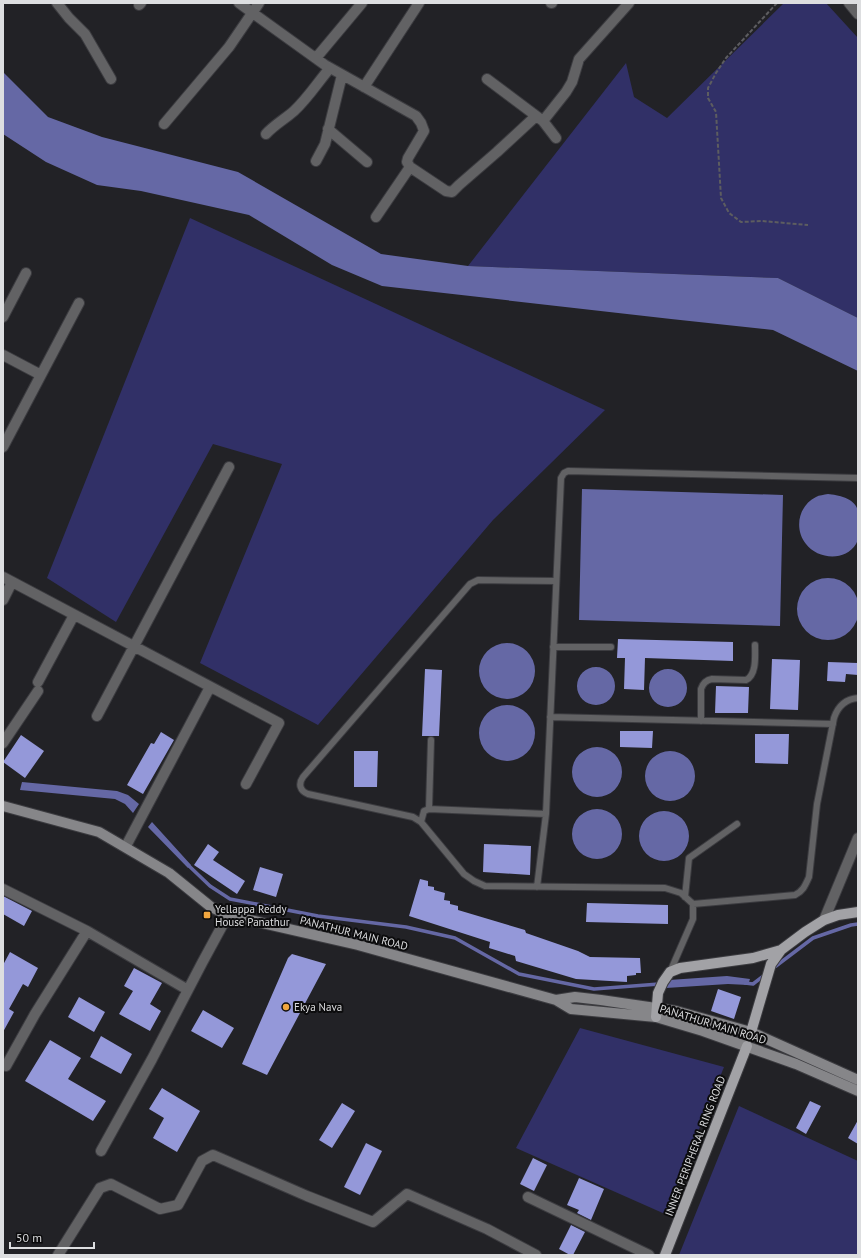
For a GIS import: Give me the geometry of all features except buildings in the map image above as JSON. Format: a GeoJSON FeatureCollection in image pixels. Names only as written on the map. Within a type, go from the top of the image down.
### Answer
{"type":"FeatureCollection","features":[{"type":"Feature","properties":{"kind":"main road"},"geometry":{"type":"LineString","coordinates":[[751,1032],[771,964],[781,950],[824,920],[838,915],[858,912]]}},
{"type":"Feature","properties":{"kind":"main road"},"geometry":{"type":"LineString","coordinates":[[656,1012],[658,993],[670,972],[680,968],[753,958],[781,950]]}},
{"type":"Feature","properties":{"kind":"main road","name":"INNER PERIPHERAL RING ROAD"},"geometry":{"type":"LineString","coordinates":[[665,1255],[746,1046]]}},
{"type":"Feature","properties":{"kind":"street"},"geometry":{"type":"LineString","coordinates":[[57,3],[69,18],[86,34],[111,79]]}},
{"type":"Feature","properties":{"kind":"street"},"geometry":{"type":"LineString","coordinates":[[239,3],[330,68],[416,116],[424,131],[407,162],[410,167],[446,192],[452,192],[497,152],[540,118],[566,92],[572,82],[579,59],[629,3]]}},
{"type":"Feature","properties":{"kind":"street"},"geometry":{"type":"LineString","coordinates":[[164,124],[229,47],[259,3]]}},
{"type":"Feature","properties":{"kind":"street"},"geometry":{"type":"LineString","coordinates":[[316,58],[362,3]]}},
{"type":"Feature","properties":{"kind":"street"},"geometry":{"type":"LineString","coordinates":[[364,87],[419,3]]}},
{"type":"Feature","properties":{"kind":"street"},"geometry":{"type":"LineString","coordinates":[[849,3],[858,14]]}},
{"type":"Feature","properties":{"kind":"street"},"geometry":{"type":"LineString","coordinates":[[266,134],[272,127],[293,112],[330,68]]}},
{"type":"Feature","properties":{"kind":"street"},"geometry":{"type":"LineString","coordinates":[[316,161],[324,144],[342,74]]}},
{"type":"Feature","properties":{"kind":"street"},"geometry":{"type":"LineString","coordinates":[[487,79],[540,118],[556,138]]}},
{"type":"Feature","properties":{"kind":"street"},"geometry":{"type":"LineString","coordinates":[[328,129],[367,162]]}},
{"type":"Feature","properties":{"kind":"street"},"geometry":{"type":"LineString","coordinates":[[376,217],[410,167]]}},
{"type":"Feature","properties":{"kind":"street"},"geometry":{"type":"LineString","coordinates":[[3,317],[26,273]]}},
{"type":"Feature","properties":{"kind":"street"},"geometry":{"type":"LineString","coordinates":[[3,447],[79,303]]}},
{"type":"Feature","properties":{"kind":"street"},"geometry":{"type":"LineString","coordinates":[[3,355],[41,375]]}},
{"type":"Feature","properties":{"kind":"street"},"geometry":{"type":"LineString","coordinates":[[97,716],[229,467]]}},
{"type":"Feature","properties":{"kind":"street"},"geometry":{"type":"LineString","coordinates":[[3,600],[8,579],[279,723],[246,784]]}},
{"type":"Feature","properties":{"kind":"street"},"geometry":{"type":"LineString","coordinates":[[3,742],[38,686],[74,615]]}},
{"type":"Feature","properties":{"kind":"street"},"geometry":{"type":"LineString","coordinates":[[126,846],[210,687]]}},
{"type":"Feature","properties":{"kind":"street","name":"PANATHUR MAIN ROAD"},"geometry":{"type":"LineString","coordinates":[[3,806],[99,832],[126,846],[170,873],[211,907],[228,915],[358,945],[556,1000],[575,997],[656,1012],[703,1031],[796,1064],[858,1091]]}},
{"type":"Feature","properties":{"kind":"street"},"geometry":{"type":"LineString","coordinates":[[824,920],[858,838]]}},
{"type":"Feature","properties":{"kind":"street"},"geometry":{"type":"LineString","coordinates":[[3,889],[87,931],[188,990]]}},
{"type":"Feature","properties":{"kind":"street"},"geometry":{"type":"LineString","coordinates":[[102,1152],[228,915]]}},
{"type":"Feature","properties":{"kind":"street"},"geometry":{"type":"LineString","coordinates":[[6,1066],[35,1014],[87,931]]}},
{"type":"Feature","properties":{"kind":"street","name":"PANATHUR MAIN ROAD"},"geometry":{"type":"LineString","coordinates":[[656,1012],[676,1011],[751,1032],[858,1080]]}},
{"type":"Feature","properties":{"kind":"street"},"geometry":{"type":"LineString","coordinates":[[58,1255],[100,1188],[111,1184],[160,1210],[178,1205],[202,1161],[213,1155],[307,1196],[373,1222],[407,1194],[487,1229],[536,1255]]}},
{"type":"Feature","properties":{"kind":"street"},"geometry":{"type":"LineString","coordinates":[[528,1197],[649,1255]]}},
{"type":"Feature","properties":{"kind":"lane"},"geometry":{"type":"LineString","coordinates":[[536,887],[546,814],[561,478],[564,474],[568,471],[858,478]]}},
{"type":"Feature","properties":{"kind":"lane"},"geometry":{"type":"LineString","coordinates":[[556,581],[478,580],[470,584],[301,780],[300,786],[302,790],[308,794],[412,817],[421,822],[464,874],[485,886],[665,888],[681,893],[693,904],[795,895],[801,892],[806,886],[808,877],[817,804],[834,718],[844,702],[852,698],[858,698]]}},
{"type":"Feature","properties":{"kind":"lane"},"geometry":{"type":"LineString","coordinates":[[701,721],[702,685],[708,680],[712,679],[746,680],[750,678],[753,673],[756,645]]}},
{"type":"Feature","properties":{"kind":"lane"},"geometry":{"type":"LineString","coordinates":[[553,647],[611,647]]}},
{"type":"Feature","properties":{"kind":"lane"},"geometry":{"type":"LineString","coordinates":[[550,717],[833,724]]}},
{"type":"Feature","properties":{"kind":"lane"},"geometry":{"type":"LineString","coordinates":[[429,809],[431,740]]}},
{"type":"Feature","properties":{"kind":"lane"},"geometry":{"type":"LineString","coordinates":[[421,822],[424,811],[429,809],[546,814]]}},
{"type":"Feature","properties":{"kind":"lane"},"geometry":{"type":"LineString","coordinates":[[685,897],[689,858],[737,824]]}},
{"type":"Feature","properties":{"kind":"lane"},"geometry":{"type":"LineString","coordinates":[[670,972],[693,919],[693,904]]}},
{"type":"Feature","properties":{"kind":"path"},"geometry":{"type":"LineString","coordinates":[[777,3],[726,58],[716,72],[708,88],[708,98],[716,112],[721,198],[729,213],[741,222],[762,221],[808,225]]}},
{"type":"Feature","properties":{"kind":"shaded area"},"geometry":{"type":"Polygon","coordinates":[[[784,3],[826,3],[858,38],[858,318],[778,278],[468,266],[626,63],[634,97],[667,118],[784,3]]]}},
{"type":"Feature","properties":{"kind":"shaded area"},"geometry":{"type":"Polygon","coordinates":[[[190,218],[605,410],[493,520],[318,725],[200,663],[282,464],[213,444],[116,622],[47,578],[190,218]]]}},
{"type":"Feature","properties":{"kind":"shaded area"},"geometry":{"type":"Polygon","coordinates":[[[580,1028],[724,1067],[665,1214],[516,1148],[580,1028]]]}},
{"type":"Feature","properties":{"kind":"shaded area"},"geometry":{"type":"Polygon","coordinates":[[[739,1106],[858,1161],[858,1255],[679,1255],[739,1106]]]}},
{"type":"Feature","properties":{"kind":"water"},"geometry":{"type":"Polygon","coordinates":[[[3,72],[48,117],[102,137],[238,172],[381,254],[468,266],[778,278],[858,318],[858,371],[773,330],[382,286],[332,265],[249,215],[141,191],[97,185],[46,162],[3,134],[3,72]]]}},
{"type":"Feature","properties":{"kind":"water"},"geometry":{"type":"Polygon","coordinates":[[[582,489],[783,495],[780,626],[579,620],[582,489]]]}},
{"type":"Feature","properties":{"kind":"water"},"geometry":{"type":"Polygon","coordinates":[[[828,494],[841,496],[850,500],[856,507],[858,513],[857,542],[851,550],[838,556],[817,553],[806,544],[800,532],[800,518],[805,506],[817,496],[828,494]]]}},
{"type":"Feature","properties":{"kind":"water"},"geometry":{"type":"Polygon","coordinates":[[[822,578],[834,578],[850,587],[857,597],[859,609],[857,621],[850,631],[834,640],[822,640],[811,635],[802,626],[797,615],[797,603],[802,592],[811,583],[822,578]]]}},
{"type":"Feature","properties":{"kind":"water"},"geometry":{"type":"Polygon","coordinates":[[[502,643],[512,643],[527,651],[533,660],[535,671],[533,682],[527,691],[512,699],[502,699],[491,694],[484,687],[479,676],[479,666],[484,655],[491,648],[502,643]]]}},
{"type":"Feature","properties":{"kind":"water"},"geometry":{"type":"Polygon","coordinates":[[[592,667],[600,667],[610,672],[614,679],[614,693],[610,700],[600,705],[592,705],[582,700],[580,697],[577,690],[577,682],[582,672],[585,670],[592,667]]]}},
{"type":"Feature","properties":{"kind":"water"},"geometry":{"type":"Polygon","coordinates":[[[664,669],[672,669],[682,674],[686,681],[686,695],[682,702],[672,707],[664,707],[654,702],[652,699],[649,692],[649,684],[654,674],[657,672],[664,669]]]}},
{"type":"Feature","properties":{"kind":"water"},"geometry":{"type":"Polygon","coordinates":[[[502,705],[512,705],[527,713],[533,722],[535,733],[533,744],[527,753],[512,761],[502,761],[491,756],[484,749],[479,738],[479,728],[484,717],[491,710],[502,705]]]}},
{"type":"Feature","properties":{"kind":"water"},"geometry":{"type":"Polygon","coordinates":[[[592,747],[602,747],[615,754],[622,767],[622,777],[615,790],[602,797],[592,797],[583,793],[576,786],[572,777],[572,767],[576,758],[583,751],[592,747]]]}},
{"type":"Feature","properties":{"kind":"water"},"geometry":{"type":"Polygon","coordinates":[[[665,751],[675,751],[688,758],[695,771],[695,781],[688,794],[675,801],[665,801],[656,797],[649,790],[645,781],[645,771],[649,762],[656,755],[665,751]]]}},
{"type":"Feature","properties":{"kind":"water"},"geometry":{"type":"Polygon","coordinates":[[[22,782],[117,791],[128,795],[139,804],[133,813],[125,804],[115,799],[20,790],[22,782]]]}},
{"type":"Feature","properties":{"kind":"water"},"geometry":{"type":"Polygon","coordinates":[[[592,809],[602,809],[615,816],[622,829],[622,839],[615,852],[602,859],[592,859],[583,855],[576,848],[572,839],[572,829],[576,820],[583,813],[592,809]]]}},
{"type":"Feature","properties":{"kind":"water"},"geometry":{"type":"Polygon","coordinates":[[[659,811],[669,811],[682,818],[689,831],[689,841],[682,854],[669,861],[659,861],[650,857],[643,850],[639,841],[639,831],[643,822],[650,815],[659,811]]]}},
{"type":"Feature","properties":{"kind":"water"},"geometry":{"type":"Polygon","coordinates":[[[152,822],[191,865],[188,868],[148,827],[152,822]]]}},
{"type":"Feature","properties":{"kind":"water"},"geometry":{"type":"Polygon","coordinates":[[[727,976],[750,979],[748,985],[728,984],[666,988],[669,980],[727,976]]]}},
{"type":"Feature","properties":{"kind":"waterway"},"geometry":{"type":"LineString","coordinates":[[187,864],[210,886],[230,899],[318,916],[406,927],[455,938],[519,974],[594,989],[659,984]]}},
{"type":"Feature","properties":{"kind":"waterway"},"geometry":{"type":"LineString","coordinates":[[772,969],[813,938],[858,924]]}},
{"type":"Feature","properties":{"kind":"waterway"},"geometry":{"type":"LineString","coordinates":[[745,983],[753,984],[766,974]]}},
{"type":"Feature","properties":{"kind":"place","name":"Yellappa Reddy House Panathur"},"geometry":{"type":"Point","coordinates":[207,915]}},
{"type":"Feature","properties":{"kind":"place","name":"Ekya Nava"},"geometry":{"type":"Point","coordinates":[286,1007]}}]}
